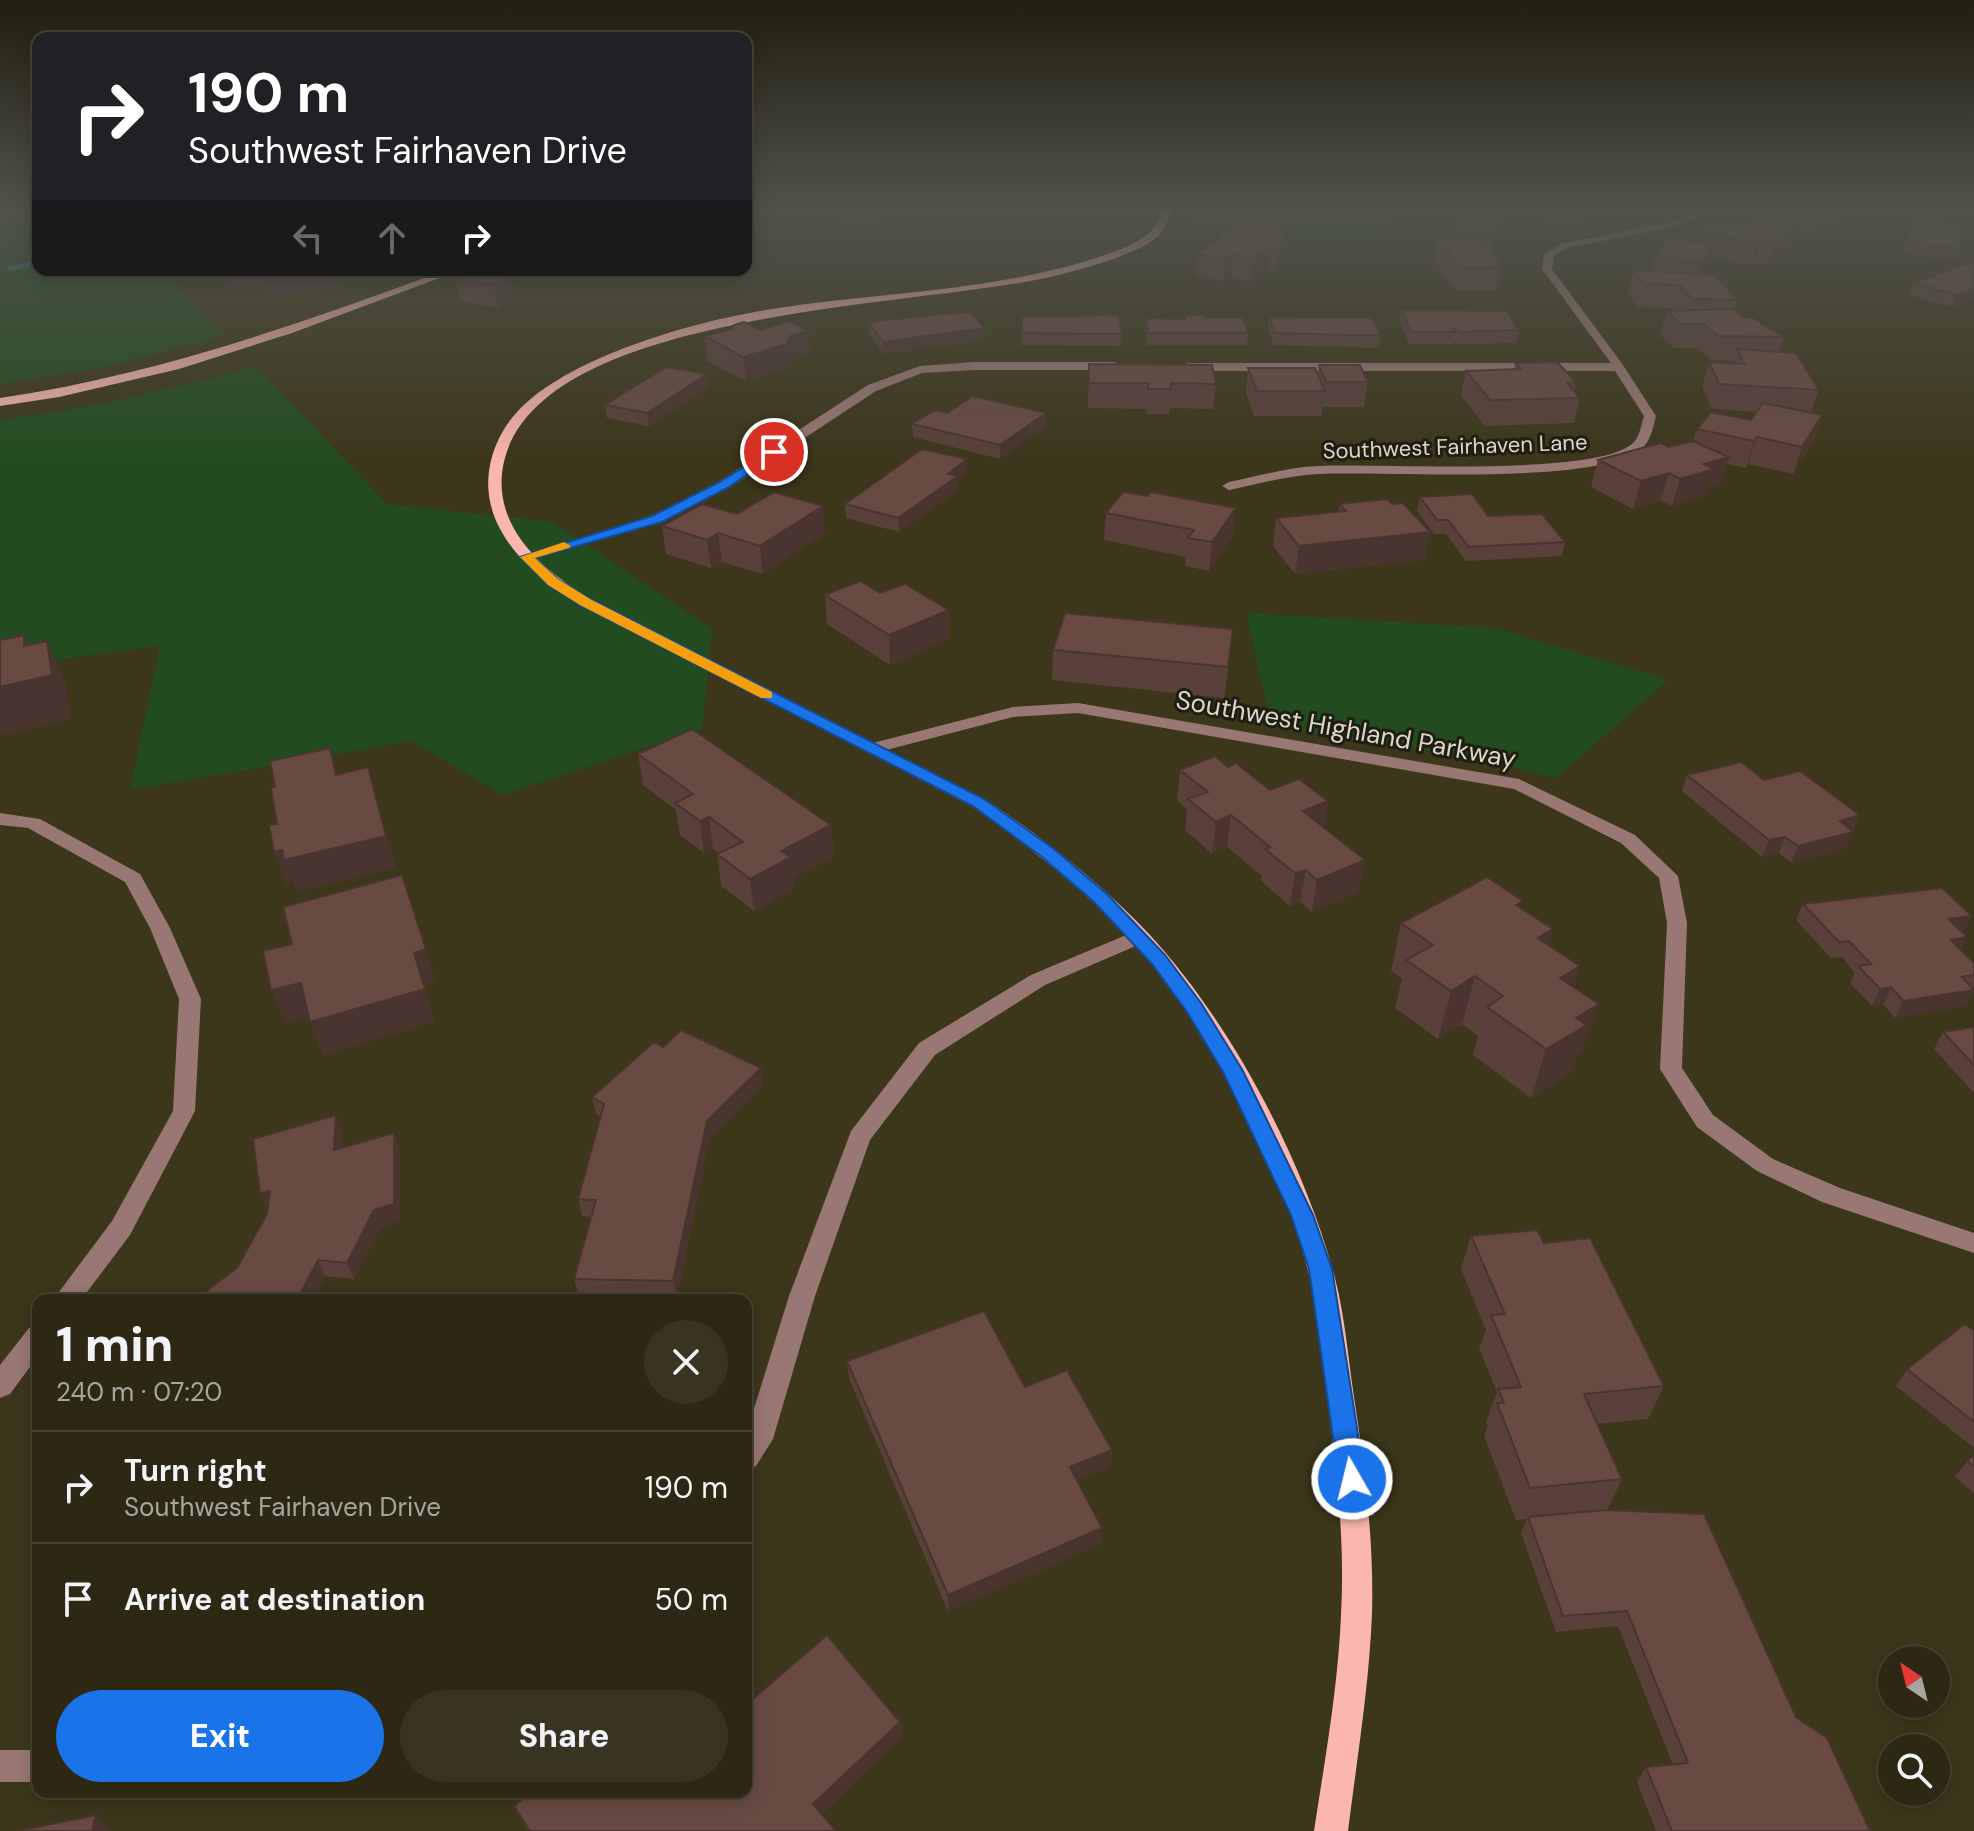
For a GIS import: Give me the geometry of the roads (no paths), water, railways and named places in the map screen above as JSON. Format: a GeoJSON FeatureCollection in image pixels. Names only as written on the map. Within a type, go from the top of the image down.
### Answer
{"type":"FeatureCollection","features":[{"type":"Feature","properties":{"kind":"main road"},"geometry":{"type":"LineString","coordinates":[[0,402],[92,386],[201,359],[392,292]]}},
{"type":"Feature","properties":{"kind":"main road"},"geometry":{"type":"LineString","coordinates":[[927,292],[739,319],[645,344],[567,379],[536,399],[509,426],[498,447],[495,486],[498,509],[508,537],[526,557],[553,582],[585,602],[979,803],[1016,828],[1100,898],[1177,982],[1233,1071],[1302,1215],[1320,1269],[1356,1506],[1358,1588],[1346,1727],[1331,1831]]}},
{"type":"Feature","properties":{"kind":"street"},"geometry":{"type":"LineString","coordinates":[[1564,292],[1619,367]]}},
{"type":"Feature","properties":{"kind":"street"},"geometry":{"type":"LineString","coordinates":[[526,557],[657,519],[725,484],[872,388],[920,370],[974,366],[1132,366]]}},
{"type":"Feature","properties":{"kind":"street"},"geometry":{"type":"LineString","coordinates":[[1179,367],[1619,367]]}},
{"type":"Feature","properties":{"kind":"street","name":"Southwest Fairhaven Lane"},"geometry":{"type":"LineString","coordinates":[[1229,486],[1316,470],[1563,466],[1608,460],[1636,448],[1646,434],[1650,416],[1619,367]]}},
{"type":"Feature","properties":{"kind":"street","name":"Southwest Highland Parkway"},"geometry":{"type":"LineString","coordinates":[[871,749],[1013,712],[1078,708],[1519,784],[1628,839],[1668,876],[1677,923],[1671,1069],[1705,1121],[1765,1165],[1831,1195],[1974,1243]]}},
{"type":"Feature","properties":{"kind":"street"},"geometry":{"type":"LineString","coordinates":[[0,819],[33,823],[133,878],[160,928],[190,999],[184,1111],[121,1228],[71,1294]]}},
{"type":"Feature","properties":{"kind":"street"},"geometry":{"type":"LineString","coordinates":[[752,1449],[759,1439],[802,1296],[859,1137],[927,1049],[1038,980],[1138,937]]}},
{"type":"Feature","properties":{"kind":"street"},"geometry":{"type":"LineString","coordinates":[[0,1386],[32,1344]]}},
{"type":"Feature","properties":{"kind":"street"},"geometry":{"type":"LineString","coordinates":[[0,1766],[32,1766]]}}]}
